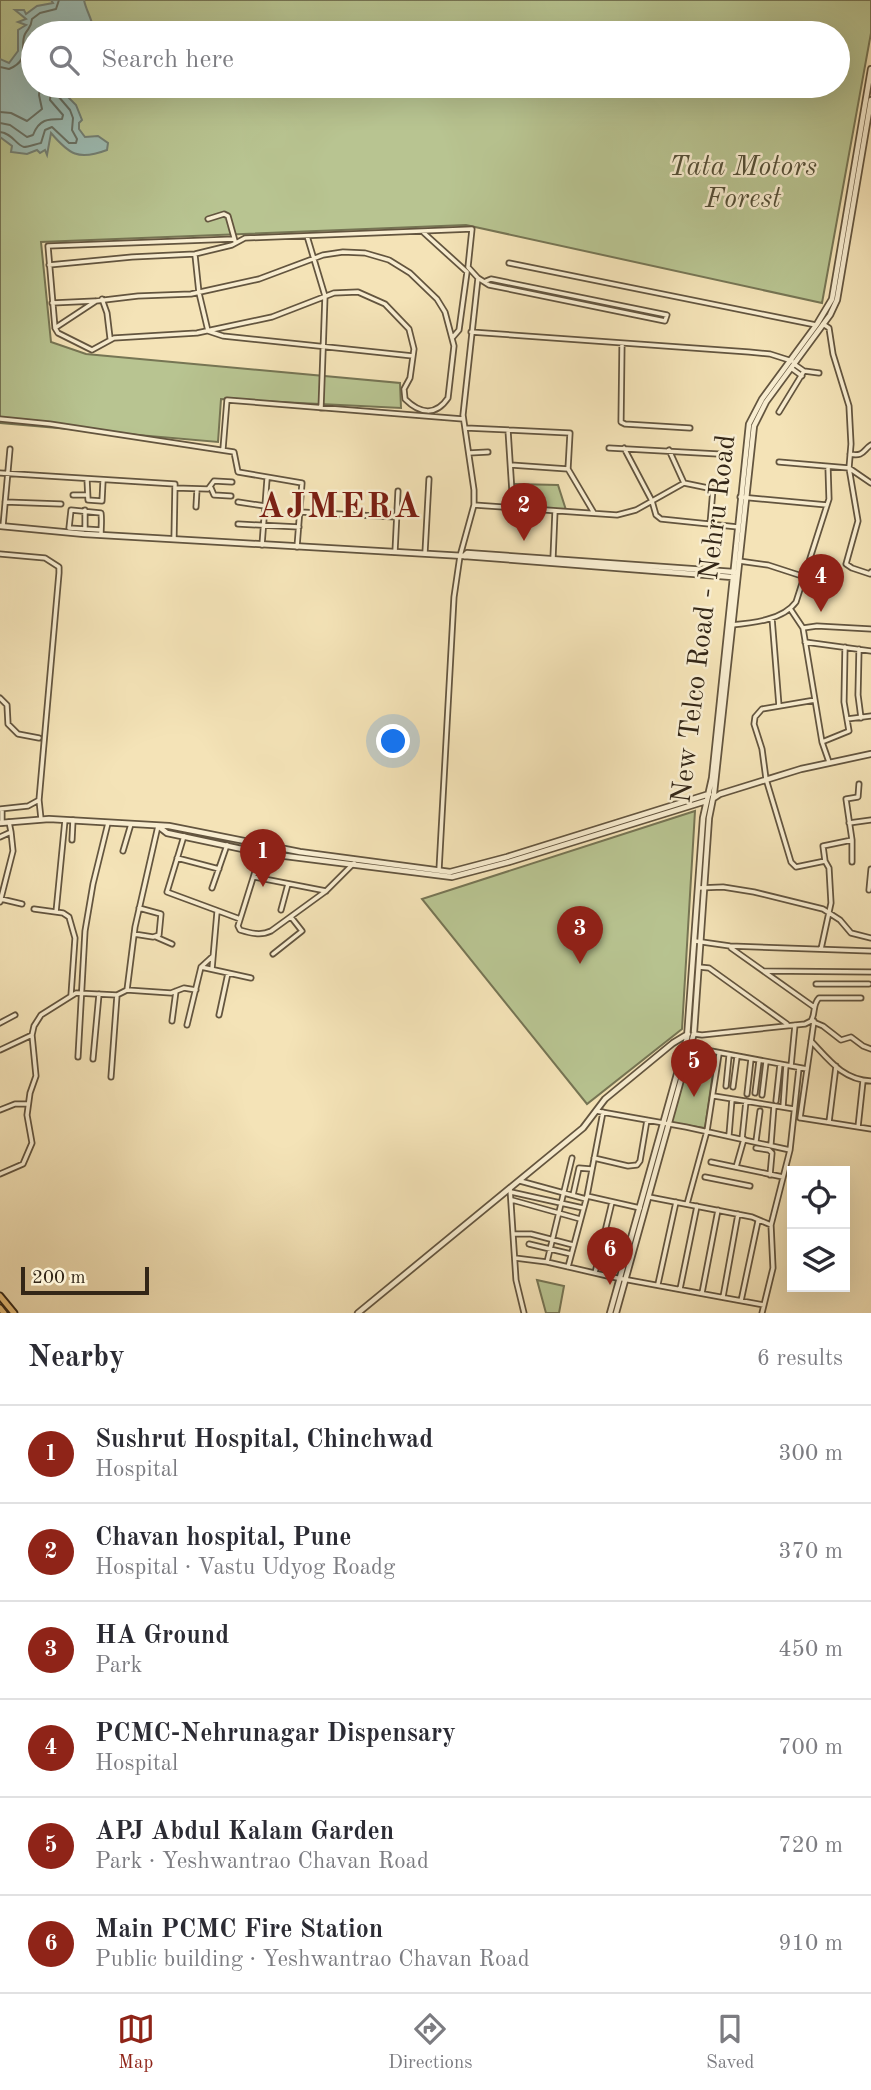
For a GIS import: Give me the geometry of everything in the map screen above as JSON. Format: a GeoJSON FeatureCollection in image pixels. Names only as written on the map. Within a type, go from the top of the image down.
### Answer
{"type":"FeatureCollection","features":[{"type":"Feature","properties":{"kind":"main road"},"geometry":{"type":"LineString","coordinates":[[0,1296],[14,1313]]}},
{"type":"Feature","properties":{"kind":"main road"},"geometry":{"type":"LineString","coordinates":[[0,1308],[4,1313]]}},
{"type":"Feature","properties":{"kind":"street","name":"New Telco Road - Nehru Road"},"geometry":{"type":"LineString","coordinates":[[860,148],[871,69]]}},
{"type":"Feature","properties":{"kind":"street","name":"New Telco Road - Nehru Road"},"geometry":{"type":"LineString","coordinates":[[701,888],[714,795],[718,727],[743,497],[746,440],[762,399],[793,364],[821,324],[832,299],[871,100]]}},
{"type":"Feature","properties":{"kind":"street"},"geometry":{"type":"LineString","coordinates":[[208,219],[224,214],[228,216],[235,241]]}},
{"type":"Feature","properties":{"kind":"street"},"geometry":{"type":"LineString","coordinates":[[49,265],[195,254],[245,238],[472,229],[468,267],[489,285],[665,321],[667,314],[491,279],[486,281]]}},
{"type":"Feature","properties":{"kind":"street"},"geometry":{"type":"LineString","coordinates":[[422,232],[467,272],[459,330],[453,337]]}},
{"type":"Feature","properties":{"kind":"street"},"geometry":{"type":"LineString","coordinates":[[307,236],[325,296],[321,408]]}},
{"type":"Feature","properties":{"kind":"street"},"geometry":{"type":"LineString","coordinates":[[52,303],[199,292],[259,279],[332,253],[354,252],[378,256],[400,265],[437,299],[445,312],[453,337],[448,398],[435,411],[416,407],[405,399],[404,389],[410,378],[414,343],[409,329],[386,304],[358,292],[340,292],[272,317],[208,331],[110,339],[92,350],[58,333],[55,328],[52,303],[48,246],[235,241]]}},
{"type":"Feature","properties":{"kind":"street"},"geometry":{"type":"LineString","coordinates":[[195,254],[199,292],[208,331]]}},
{"type":"Feature","properties":{"kind":"street"},"geometry":{"type":"LineString","coordinates":[[509,263],[807,325],[821,324],[830,328],[833,354],[849,406],[849,468],[858,521],[846,564],[870,574],[871,572]]}},
{"type":"Feature","properties":{"kind":"street"},"geometry":{"type":"LineString","coordinates":[[439,874],[454,597],[474,505],[463,419],[478,278]]}},
{"type":"Feature","properties":{"kind":"street"},"geometry":{"type":"LineString","coordinates":[[512,290],[514,284]]}},
{"type":"Feature","properties":{"kind":"street"},"geometry":{"type":"LineString","coordinates":[[549,298],[550,291]]}},
{"type":"Feature","properties":{"kind":"street"},"geometry":{"type":"LineString","coordinates":[[55,328],[99,300]]}},
{"type":"Feature","properties":{"kind":"street"},"geometry":{"type":"LineString","coordinates":[[99,300],[107,313],[110,339]]}},
{"type":"Feature","properties":{"kind":"street"},"geometry":{"type":"LineString","coordinates":[[620,312],[621,305]]}},
{"type":"Feature","properties":{"kind":"street"},"geometry":{"type":"LineString","coordinates":[[208,331],[223,337],[413,356]]}},
{"type":"Feature","properties":{"kind":"street"},"geometry":{"type":"LineString","coordinates":[[471,332],[770,354],[793,364],[803,374],[819,373]]}},
{"type":"Feature","properties":{"kind":"street"},"geometry":{"type":"LineString","coordinates":[[622,344],[621,422],[690,428]]}},
{"type":"Feature","properties":{"kind":"street"},"geometry":{"type":"LineString","coordinates":[[779,412],[803,374]]}},
{"type":"Feature","properties":{"kind":"street"},"geometry":{"type":"LineString","coordinates":[[223,449],[227,401],[463,419]]}},
{"type":"Feature","properties":{"kind":"street"},"geometry":{"type":"LineString","coordinates":[[0,419],[50,424],[236,453],[237,472],[302,483],[297,547]]}},
{"type":"Feature","properties":{"kind":"street"},"geometry":{"type":"LineString","coordinates":[[466,428],[570,433],[568,469],[594,513]]}},
{"type":"Feature","properties":{"kind":"street"},"geometry":{"type":"LineString","coordinates":[[508,430],[513,508]]}},
{"type":"Feature","properties":{"kind":"street"},"geometry":{"type":"LineString","coordinates":[[850,454],[859,456],[865,453],[870,444]]}},
{"type":"Feature","properties":{"kind":"street"},"geometry":{"type":"LineString","coordinates":[[609,448],[718,454]]}},
{"type":"Feature","properties":{"kind":"street"},"geometry":{"type":"LineString","coordinates":[[624,448],[660,519],[740,527]]}},
{"type":"Feature","properties":{"kind":"street"},"geometry":{"type":"LineString","coordinates":[[10,449],[2,526],[262,545],[462,556],[467,553],[735,575]]}},
{"type":"Feature","properties":{"kind":"street"},"geometry":{"type":"LineString","coordinates":[[669,450],[684,483]]}},
{"type":"Feature","properties":{"kind":"street"},"geometry":{"type":"LineString","coordinates":[[469,453],[488,452]]}},
{"type":"Feature","properties":{"kind":"street"},"geometry":{"type":"LineString","coordinates":[[779,462],[849,468],[871,483]]}},
{"type":"Feature","properties":{"kind":"street"},"geometry":{"type":"LineString","coordinates":[[511,465],[568,469]]}},
{"type":"Feature","properties":{"kind":"street"},"geometry":{"type":"LineString","coordinates":[[730,625],[772,617],[791,609],[800,595],[827,505],[828,467]]}},
{"type":"Feature","properties":{"kind":"street"},"geometry":{"type":"LineString","coordinates":[[0,473],[175,484],[174,539]]}},
{"type":"Feature","properties":{"kind":"street"},"geometry":{"type":"LineString","coordinates":[[87,479],[89,502],[102,501],[104,480]]}},
{"type":"Feature","properties":{"kind":"street"},"geometry":{"type":"LineString","coordinates":[[262,545],[267,479]]}},
{"type":"Feature","properties":{"kind":"street"},"geometry":{"type":"LineString","coordinates":[[425,554],[429,479]]}},
{"type":"Feature","properties":{"kind":"street"},"geometry":{"type":"LineString","coordinates":[[231,496],[214,495],[211,488],[214,481],[232,482]]}},
{"type":"Feature","properties":{"kind":"street"},"geometry":{"type":"LineString","coordinates":[[474,505],[624,514],[684,483],[713,489],[710,524]]}},
{"type":"Feature","properties":{"kind":"street"},"geometry":{"type":"LineString","coordinates":[[175,488],[211,488]]}},
{"type":"Feature","properties":{"kind":"street"},"geometry":{"type":"LineString","coordinates":[[196,507],[197,489]]}},
{"type":"Feature","properties":{"kind":"street"},"geometry":{"type":"LineString","coordinates":[[396,552],[398,491]]}},
{"type":"Feature","properties":{"kind":"street"},"geometry":{"type":"LineString","coordinates":[[73,495],[87,495]]}},
{"type":"Feature","properties":{"kind":"street"},"geometry":{"type":"LineString","coordinates":[[743,497],[827,505]]}},
{"type":"Feature","properties":{"kind":"street"},"geometry":{"type":"LineString","coordinates":[[5,502],[61,504]]}},
{"type":"Feature","properties":{"kind":"street"},"geometry":{"type":"LineString","coordinates":[[238,502],[265,506]]}},
{"type":"Feature","properties":{"kind":"street"},"geometry":{"type":"LineString","coordinates":[[84,531],[69,527],[71,510],[101,513],[101,532]]}},
{"type":"Feature","properties":{"kind":"street"},"geometry":{"type":"LineString","coordinates":[[84,531],[85,510]]}},
{"type":"Feature","properties":{"kind":"street"},"geometry":{"type":"LineString","coordinates":[[555,511],[555,560]]}},
{"type":"Feature","properties":{"kind":"street"},"geometry":{"type":"LineString","coordinates":[[300,512],[396,517]]}},
{"type":"Feature","properties":{"kind":"street"},"geometry":{"type":"LineString","coordinates":[[238,524],[299,527]]}},
{"type":"Feature","properties":{"kind":"street","name":"New Telco Road - Nehru Road"},"geometry":{"type":"LineString","coordinates":[[735,575],[739,561],[740,527]]}},
{"type":"Feature","properties":{"kind":"street"},"geometry":{"type":"LineString","coordinates":[[0,554],[46,558],[59,567],[39,800],[41,819]]}},
{"type":"Feature","properties":{"kind":"street"},"geometry":{"type":"LineString","coordinates":[[739,561],[768,565],[805,577]]}},
{"type":"Feature","properties":{"kind":"street"},"geometry":{"type":"LineString","coordinates":[[791,609],[803,628],[822,742],[829,762]]}},
{"type":"Feature","properties":{"kind":"street"},"geometry":{"type":"LineString","coordinates":[[772,617],[779,706]]}},
{"type":"Feature","properties":{"kind":"street"},"geometry":{"type":"LineString","coordinates":[[803,628],[817,626],[871,629]]}},
{"type":"Feature","properties":{"kind":"street"},"geometry":{"type":"LineString","coordinates":[[805,642],[871,651]]}},
{"type":"Feature","properties":{"kind":"street"},"geometry":{"type":"LineString","coordinates":[[822,742],[849,731],[844,693],[845,647]]}},
{"type":"Feature","properties":{"kind":"street"},"geometry":{"type":"LineString","coordinates":[[859,649],[858,695],[861,718]]}},
{"type":"Feature","properties":{"kind":"street"},"geometry":{"type":"LineString","coordinates":[[0,698],[8,705],[6,721],[18,734],[38,738]]}},
{"type":"Feature","properties":{"kind":"street"},"geometry":{"type":"LineString","coordinates":[[815,700],[759,711],[754,721],[766,779],[791,862],[796,867],[825,861]]}},
{"type":"Feature","properties":{"kind":"street"},"geometry":{"type":"LineString","coordinates":[[847,719],[871,716]]}},
{"type":"Feature","properties":{"kind":"street"},"geometry":{"type":"LineString","coordinates":[[439,874],[507,857],[766,779],[871,754]]}},
{"type":"Feature","properties":{"kind":"street"},"geometry":{"type":"LineString","coordinates":[[852,863],[852,840],[846,799],[858,797],[859,784]]}},
{"type":"Feature","properties":{"kind":"street","name":"New Telco Road - Nehru Road"},"geometry":{"type":"LineString","coordinates":[[691,1034],[703,818],[706,801],[714,795]]}},
{"type":"Feature","properties":{"kind":"street"},"geometry":{"type":"LineString","coordinates":[[39,800],[29,806],[1,809],[1,823],[41,819],[169,825],[263,846],[452,877],[706,801]]}},
{"type":"Feature","properties":{"kind":"street"},"geometry":{"type":"LineString","coordinates":[[56,912],[65,820]]}},
{"type":"Feature","properties":{"kind":"street"},"geometry":{"type":"LineString","coordinates":[[72,840],[74,820]]}},
{"type":"Feature","properties":{"kind":"street"},"geometry":{"type":"LineString","coordinates":[[849,823],[871,820]]}},
{"type":"Feature","properties":{"kind":"street"},"geometry":{"type":"LineString","coordinates":[[78,1057],[89,902],[109,821]]}},
{"type":"Feature","properties":{"kind":"street"},"geometry":{"type":"LineString","coordinates":[[9,822],[13,851],[0,901],[22,904]]}},
{"type":"Feature","properties":{"kind":"street"},"geometry":{"type":"LineString","coordinates":[[123,850],[131,822]]}},
{"type":"Feature","properties":{"kind":"street"},"geometry":{"type":"LineString","coordinates":[[158,826],[167,833],[261,853],[354,862]]}},
{"type":"Feature","properties":{"kind":"street"},"geometry":{"type":"LineString","coordinates":[[127,990],[134,934],[158,826]]}},
{"type":"Feature","properties":{"kind":"street"},"geometry":{"type":"LineString","coordinates":[[0,837],[11,832]]}},
{"type":"Feature","properties":{"kind":"street"},"geometry":{"type":"LineString","coordinates":[[184,836],[167,892],[240,919]]}},
{"type":"Feature","properties":{"kind":"street"},"geometry":{"type":"LineString","coordinates":[[821,949],[829,912],[830,869],[825,861],[823,846],[852,840]]}},
{"type":"Feature","properties":{"kind":"street"},"geometry":{"type":"LineString","coordinates":[[212,888],[227,845]]}},
{"type":"Feature","properties":{"kind":"street"},"geometry":{"type":"LineString","coordinates":[[263,846],[240,919],[240,930],[262,934],[271,932],[326,891],[354,862]]}},
{"type":"Feature","properties":{"kind":"street"},"geometry":{"type":"LineString","coordinates":[[177,858],[219,869]]}},
{"type":"Feature","properties":{"kind":"street"},"geometry":{"type":"LineString","coordinates":[[869,890],[871,869]]}},
{"type":"Feature","properties":{"kind":"street"},"geometry":{"type":"LineString","coordinates":[[254,877],[326,891]]}},
{"type":"Feature","properties":{"kind":"street"},"geometry":{"type":"LineString","coordinates":[[281,910],[288,884]]}},
{"type":"Feature","properties":{"kind":"street"},"geometry":{"type":"LineString","coordinates":[[701,888],[723,887],[754,892],[829,912],[851,933],[871,938]]}},
{"type":"Feature","properties":{"kind":"street"},"geometry":{"type":"LineString","coordinates":[[139,908],[161,914],[159,935],[156,937]]}},
{"type":"Feature","properties":{"kind":"street"},"geometry":{"type":"LineString","coordinates":[[34,909],[68,915],[75,934],[71,995]]}},
{"type":"Feature","properties":{"kind":"street"},"geometry":{"type":"LineString","coordinates":[[212,969],[217,911]]}},
{"type":"Feature","properties":{"kind":"street"},"geometry":{"type":"LineString","coordinates":[[273,954],[302,931],[291,917]]}},
{"type":"Feature","properties":{"kind":"street"},"geometry":{"type":"LineString","coordinates":[[134,934],[156,937],[172,944]]}},
{"type":"Feature","properties":{"kind":"street","name":"New Telco Road - Nehru Road"},"geometry":{"type":"LineString","coordinates":[[691,1034],[699,967],[698,941]]}},
{"type":"Feature","properties":{"kind":"street"},"geometry":{"type":"LineString","coordinates":[[698,941],[730,947],[871,951]]}},
{"type":"Feature","properties":{"kind":"street"},"geometry":{"type":"LineString","coordinates":[[730,947],[814,1007]]}},
{"type":"Feature","properties":{"kind":"street"},"geometry":{"type":"LineString","coordinates":[[187,1025],[201,967],[213,956]]}},
{"type":"Feature","properties":{"kind":"street"},"geometry":{"type":"LineString","coordinates":[[201,967],[251,978]]}},
{"type":"Feature","properties":{"kind":"street"},"geometry":{"type":"LineString","coordinates":[[699,967],[709,968],[789,1025]]}},
{"type":"Feature","properties":{"kind":"street"},"geometry":{"type":"LineString","coordinates":[[764,971],[871,972]]}},
{"type":"Feature","properties":{"kind":"street"},"geometry":{"type":"LineString","coordinates":[[841,972],[842,984]]}},
{"type":"Feature","properties":{"kind":"street"},"geometry":{"type":"LineString","coordinates":[[219,1015],[228,973]]}},
{"type":"Feature","properties":{"kind":"street"},"geometry":{"type":"LineString","coordinates":[[816,985],[869,985]]}},
{"type":"Feature","properties":{"kind":"street"},"geometry":{"type":"LineString","coordinates":[[0,1174],[23,1164],[32,1143],[27,1115],[36,1076],[32,1035],[41,1015],[71,995],[82,993],[117,995],[127,990],[171,993],[184,988],[196,990]]}},
{"type":"Feature","properties":{"kind":"street"},"geometry":{"type":"LineString","coordinates":[[172,1021],[176,991]]}},
{"type":"Feature","properties":{"kind":"street"},"geometry":{"type":"LineString","coordinates":[[93,1059],[99,994]]}},
{"type":"Feature","properties":{"kind":"street"},"geometry":{"type":"LineString","coordinates":[[111,1077],[117,995]]}},
{"type":"Feature","properties":{"kind":"street"},"geometry":{"type":"LineString","coordinates":[[800,1118],[816,1001],[823,997],[861,998]]}},
{"type":"Feature","properties":{"kind":"street"},"geometry":{"type":"LineString","coordinates":[[0,1023],[15,1015]]}},
{"type":"Feature","properties":{"kind":"street"},"geometry":{"type":"LineString","coordinates":[[358,1313],[583,1128],[606,1099],[673,1043],[691,1034],[702,1035],[813,1021],[841,1040],[851,1037],[871,1049]]}},
{"type":"Feature","properties":{"kind":"street"},"geometry":{"type":"LineString","coordinates":[[771,1144],[775,1103],[795,1025]]}},
{"type":"Feature","properties":{"kind":"street"},"geometry":{"type":"LineString","coordinates":[[647,1196],[640,1208],[624,1278],[617,1313],[610,1312],[624,1278],[647,1196],[666,1123],[691,1034]]}},
{"type":"Feature","properties":{"kind":"street"},"geometry":{"type":"LineString","coordinates":[[0,1050],[32,1035]]}},
{"type":"Feature","properties":{"kind":"street"},"geometry":{"type":"LineString","coordinates":[[811,1041],[851,1078],[871,1081]]}},
{"type":"Feature","properties":{"kind":"street"},"geometry":{"type":"LineString","coordinates":[[688,1046],[807,1069]]}},
{"type":"Feature","properties":{"kind":"street"},"geometry":{"type":"LineString","coordinates":[[687,1204],[707,1131],[719,1054]]}},
{"type":"Feature","properties":{"kind":"street"},"geometry":{"type":"LineString","coordinates":[[726,1086],[729,1056]]}},
{"type":"Feature","properties":{"kind":"street"},"geometry":{"type":"LineString","coordinates":[[733,1087],[737,1057]]}},
{"type":"Feature","properties":{"kind":"street"},"geometry":{"type":"LineString","coordinates":[[747,1094],[751,1059]]}},
{"type":"Feature","properties":{"kind":"street"},"geometry":{"type":"LineString","coordinates":[[755,1093],[759,1061]]}},
{"type":"Feature","properties":{"kind":"street"},"geometry":{"type":"LineString","coordinates":[[762,1095],[766,1062]]}},
{"type":"Feature","properties":{"kind":"street"},"geometry":{"type":"LineString","coordinates":[[783,1107],[786,1065]]}},
{"type":"Feature","properties":{"kind":"street"},"geometry":{"type":"LineString","coordinates":[[829,1122],[836,1066]]}},
{"type":"Feature","properties":{"kind":"street"},"geometry":{"type":"LineString","coordinates":[[762,1313],[773,1268],[771,1225],[790,1150],[799,1068]]}},
{"type":"Feature","properties":{"kind":"street"},"geometry":{"type":"LineString","coordinates":[[858,1127],[863,1081]]}},
{"type":"Feature","properties":{"kind":"street"},"geometry":{"type":"LineString","coordinates":[[714,1096],[775,1103],[794,1109]]}},
{"type":"Feature","properties":{"kind":"street"},"geometry":{"type":"LineString","coordinates":[[729,1136],[732,1099]]}},
{"type":"Feature","properties":{"kind":"street"},"geometry":{"type":"LineString","coordinates":[[736,1168],[743,1139],[746,1101]]}},
{"type":"Feature","properties":{"kind":"street"},"geometry":{"type":"LineString","coordinates":[[0,1110],[15,1104],[29,1104]]}},
{"type":"Feature","properties":{"kind":"street"},"geometry":{"type":"LineString","coordinates":[[596,1111],[707,1131],[790,1150]]}},
{"type":"Feature","properties":{"kind":"street"},"geometry":{"type":"LineString","coordinates":[[756,1141],[760,1111]]}},
{"type":"Feature","properties":{"kind":"street"},"geometry":{"type":"LineString","coordinates":[[568,1267],[586,1197],[603,1112]]}},
{"type":"Feature","properties":{"kind":"street"},"geometry":{"type":"LineString","coordinates":[[793,1116],[869,1129],[871,1123]]}},
{"type":"Feature","properties":{"kind":"street"},"geometry":{"type":"LineString","coordinates":[[594,1158],[628,1166],[636,1165],[640,1161],[647,1120]]}},
{"type":"Feature","properties":{"kind":"street"},"geometry":{"type":"LineString","coordinates":[[756,1148],[772,1153],[770,1175]]}},
{"type":"Feature","properties":{"kind":"street"},"geometry":{"type":"LineString","coordinates":[[547,1262],[572,1157]]}},
{"type":"Feature","properties":{"kind":"street"},"geometry":{"type":"LineString","coordinates":[[711,1162],[783,1177]]}},
{"type":"Feature","properties":{"kind":"street"},"geometry":{"type":"LineString","coordinates":[[573,1195],[579,1168],[592,1170]]}},
{"type":"Feature","properties":{"kind":"street"},"geometry":{"type":"LineString","coordinates":[[705,1177],[750,1186]]}},
{"type":"Feature","properties":{"kind":"street"},"geometry":{"type":"LineString","coordinates":[[520,1181],[563,1193],[640,1208]]}},
{"type":"Feature","properties":{"kind":"street"},"geometry":{"type":"LineString","coordinates":[[510,1190],[517,1289],[524,1313]]}},
{"type":"Feature","properties":{"kind":"street"},"geometry":{"type":"LineString","coordinates":[[510,1190],[583,1208]]}},
{"type":"Feature","properties":{"kind":"street"},"geometry":{"type":"LineString","coordinates":[[647,1196],[738,1214],[771,1225]]}},
{"type":"Feature","properties":{"kind":"street"},"geometry":{"type":"LineString","coordinates":[[512,1200],[580,1219]]}},
{"type":"Feature","properties":{"kind":"street"},"geometry":{"type":"LineString","coordinates":[[595,1273],[612,1202]]}},
{"type":"Feature","properties":{"kind":"street"},"geometry":{"type":"LineString","coordinates":[[658,1284],[676,1202]]}},
{"type":"Feature","properties":{"kind":"street"},"geometry":{"type":"LineString","coordinates":[[680,1289],[697,1206]]}},
{"type":"Feature","properties":{"kind":"street"},"geometry":{"type":"LineString","coordinates":[[702,1293],[718,1210]]}},
{"type":"Feature","properties":{"kind":"street"},"geometry":{"type":"LineString","coordinates":[[723,1297],[738,1214]]}},
{"type":"Feature","properties":{"kind":"street"},"geometry":{"type":"LineString","coordinates":[[741,1301],[759,1220]]}},
{"type":"Feature","properties":{"kind":"street"},"geometry":{"type":"LineString","coordinates":[[513,1234],[531,1234],[573,1245]]}},
{"type":"Feature","properties":{"kind":"street"},"geometry":{"type":"LineString","coordinates":[[529,1244],[571,1254]]}},
{"type":"Feature","properties":{"kind":"street"},"geometry":{"type":"LineString","coordinates":[[515,1258],[547,1262],[764,1306]]}},
{"type":"Feature","properties":{"kind":"green space","name":"Tata Motors Forest"},"geometry":{"type":"Polygon","coordinates":[[[0,0],[871,0],[871,33],[822,303],[466,225],[41,242],[51,342],[86,354],[400,383],[401,408],[221,399],[218,442],[0,423],[0,0]]]}},
{"type":"Feature","properties":{"kind":"green space"},"geometry":{"type":"Polygon","coordinates":[[[515,484],[558,485],[566,510],[515,507],[515,484]]]}},
{"type":"Feature","properties":{"kind":"green space"},"geometry":{"type":"Polygon","coordinates":[[[695,811],[682,1029],[587,1104],[422,899],[695,811]]]}},
{"type":"Feature","properties":{"kind":"green space"},"geometry":{"type":"Polygon","coordinates":[[[691,1054],[715,1059],[705,1128],[671,1123],[691,1054]]]}},
{"type":"Feature","properties":{"kind":"green space"},"geometry":{"type":"Polygon","coordinates":[[[537,1280],[564,1286],[559,1313],[546,1313],[537,1280]]]}},
{"type":"Feature","properties":{"kind":"water"},"geometry":{"type":"Polygon","coordinates":[[[51,0],[84,0],[91,21],[18,22],[26,19],[15,10],[24,10],[26,14],[37,6],[53,3],[51,0]]]}},
{"type":"Feature","properties":{"kind":"water"},"geometry":{"type":"Polygon","coordinates":[[[21,28],[21,98],[69,98],[76,105],[82,120],[79,129],[85,137],[98,136],[108,143],[107,150],[89,155],[75,154],[51,133],[47,155],[45,150],[27,154],[11,152],[12,146],[0,137],[0,59],[9,63],[18,51],[18,30],[21,28]]]}},
{"type":"Feature","properties":{"kind":"place","name":"Chavan hospital, Pune"},"geometry":{"type":"Point","coordinates":[524,541]}},
{"type":"Feature","properties":{"kind":"place","name":"PCMC-Nehrunagar Dispensary"},"geometry":{"type":"Point","coordinates":[821,612]}},
{"type":"Feature","properties":{"kind":"place","name":"Sushrut Hospital, Chinchwad"},"geometry":{"type":"Point","coordinates":[263,887]}},
{"type":"Feature","properties":{"kind":"place","name":"HA Ground"},"geometry":{"type":"Point","coordinates":[580,964]}},
{"type":"Feature","properties":{"kind":"place","name":"APJ Abdul Kalam Garden"},"geometry":{"type":"Point","coordinates":[694,1097]}},
{"type":"Feature","properties":{"kind":"place","name":"Main PCMC Fire Station"},"geometry":{"type":"Point","coordinates":[610,1285]}},
{"type":"Feature","properties":{"kind":"district","name":"AJMERA"},"geometry":{"type":"Point","coordinates":[340,507]}}]}
